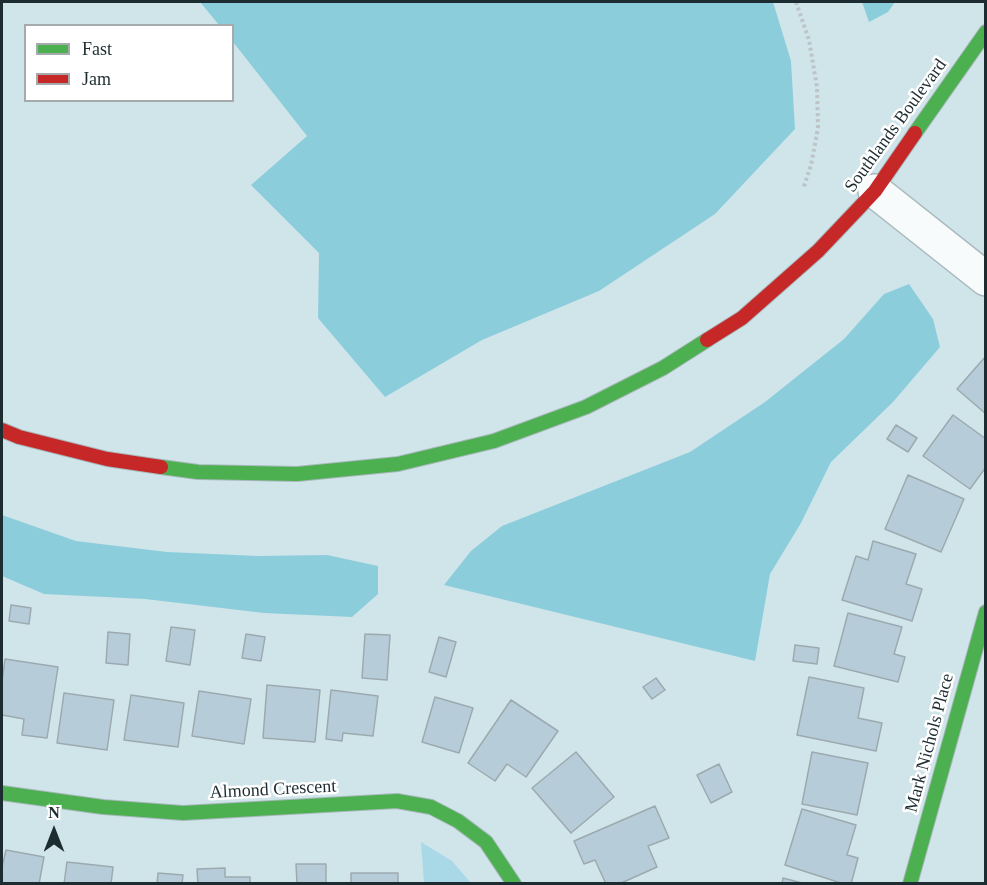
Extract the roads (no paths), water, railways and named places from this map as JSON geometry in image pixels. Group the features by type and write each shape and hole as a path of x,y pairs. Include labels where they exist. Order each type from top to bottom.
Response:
{"main road":[{"name":"Southlands Boulevard","path":"2,430 19,437 107,459 198,472 297,474 398,464 494,441 586,407 663,368 742,318 819,251 875,191 986,33"},
{"name":"Mark Nichols Place","path":"910,884 986,612"},
{"name":"Almond Crescent","path":"2,793 103,807 183,813 398,801 431,807 458,821 486,842 514,884"}],"street":[{"path":"875,191 986,279"}]}
